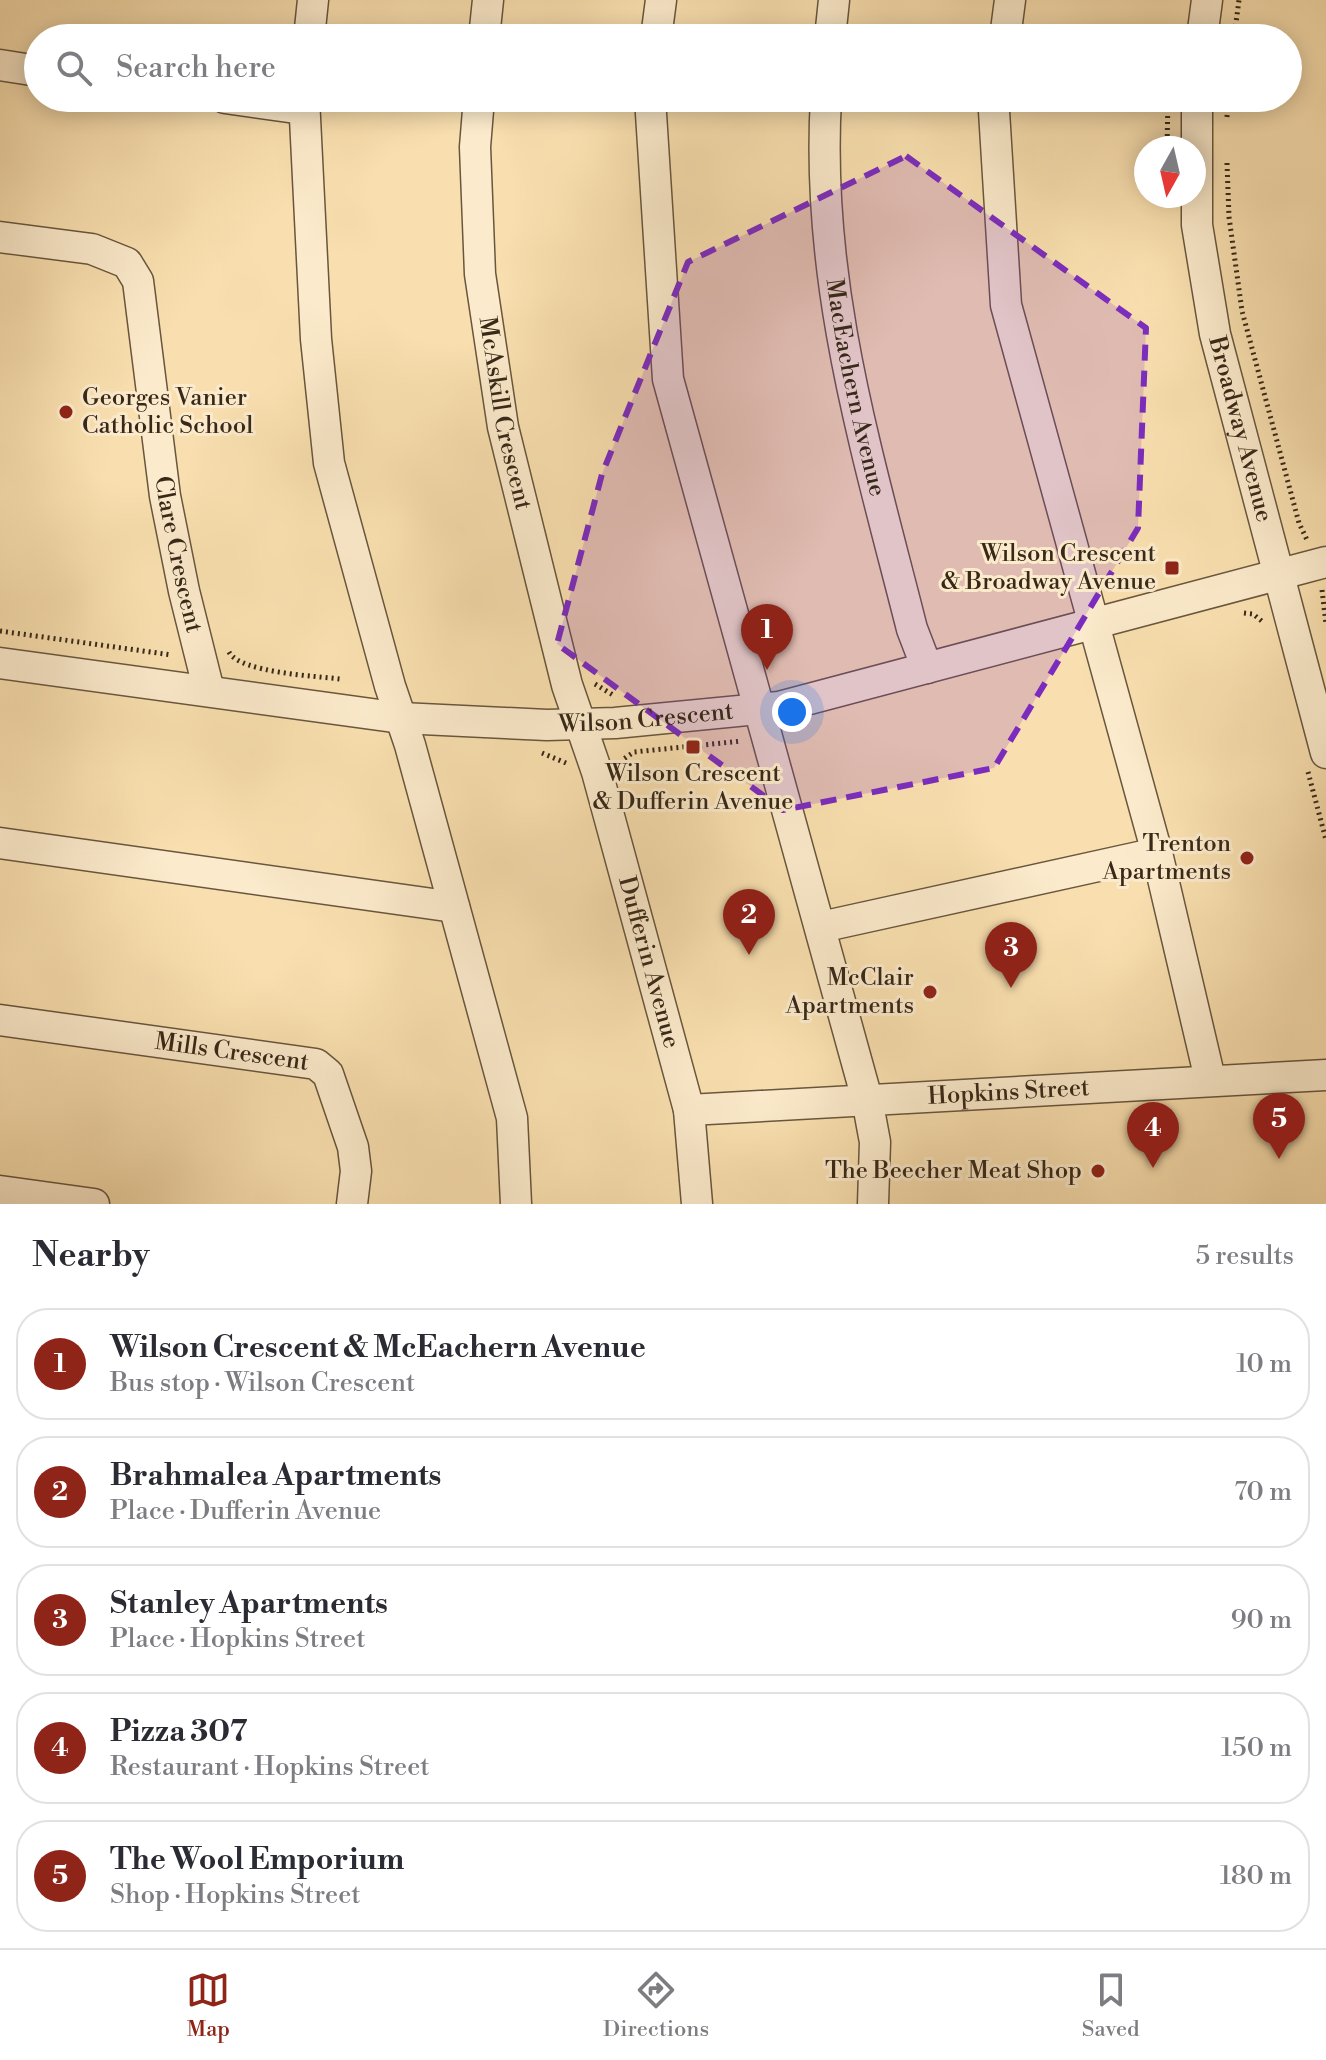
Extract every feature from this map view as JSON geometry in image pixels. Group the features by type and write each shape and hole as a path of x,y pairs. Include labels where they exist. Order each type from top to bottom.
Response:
{"street":[{"path":"310,24 313,0"},
{"path":"485,24 488,0"},
{"path":"658,24 661,0"},
{"path":"831,24 834,0"},
{"path":"1007,24 1010,0"},
{"path":"1204,24 1207,0"},
{"path":"0,65 24,69"},
{"path":"304,112 316,339 329,463 512,1118 516,1204"},
{"name":"McAskill Crescent","path":"478,112 475,147 480,274 503,427 567,685 581,723"},
{"path":"651,112 668,379 867,1099 875,1142 873,1204"},
{"name":"MacEachern Avenue","path":"826,112 826,202 831,271 848,378 912,629 927,668"},
{"path":"994,112 1006,305 1157,853 1210,1079"},
{"name":"Broadway Avenue","path":"1196,112 1197,225 1215,334 1279,573 1316,758"},
{"name":"Clare Crescent","path":"0,237 92,249 127,263 138,281 165,496 209,691"},
{"name":"Wilson Crescent","path":"0,663 401,718 547,725 763,724 927,668 1326,562"},
{"name":"Dufferin Avenue","path":"581,723 689,1110 697,1204"},
{"path":"0,843 454,907"},
{"path":"821,927 1157,853"},
{"name":"Mills Crescent","path":"0,1020 316,1064 328,1074 353,1147 356,1171 352,1204"},
{"name":"Hopkins Street","path":"689,1110 1326,1075"},
{"path":"0,1191 94,1204"}],"path":[{"path":"1236,24 1239,0"},
{"path":"1167,136 1168,112"},
{"path":"1226,128 1227,112"},
{"path":"1227,158 1229,217 1242,311 1299,523 1307,535"},
{"path":"1326,599 1326,624"},
{"path":"1238,613 1253,614 1267,625"},
{"path":"621,775 622,760 634,752 763,724"},
{"path":"1316,758 1326,840"}],"highlighted area":[{"path":"906,156 1146,328 1138,528 994,768 783,810 557,644 602,474 688,262"}],"place":[{"name":"Georges Vanier Catholic School","path":"66,412"},
{"name":"Wilson Crescent & Broadway Avenue","path":"1172,568"},
{"name":"Wilson Crescent & McEachern Avenue","path":"767,670"},
{"name":"Wilson Crescent & Dufferin Avenue","path":"693,747"},
{"name":"Trenton Apartments","path":"1247,858"},
{"name":"Brahmalea Apartments","path":"749,955"},
{"name":"Stanley Apartments","path":"1011,988"},
{"name":"McClair Apartments","path":"930,992"},
{"name":"The Wool Emporium","path":"1279,1159"},
{"name":"Pizza 307","path":"1153,1168"},
{"name":"The Beecher Meat Shop","path":"1098,1171"}]}
